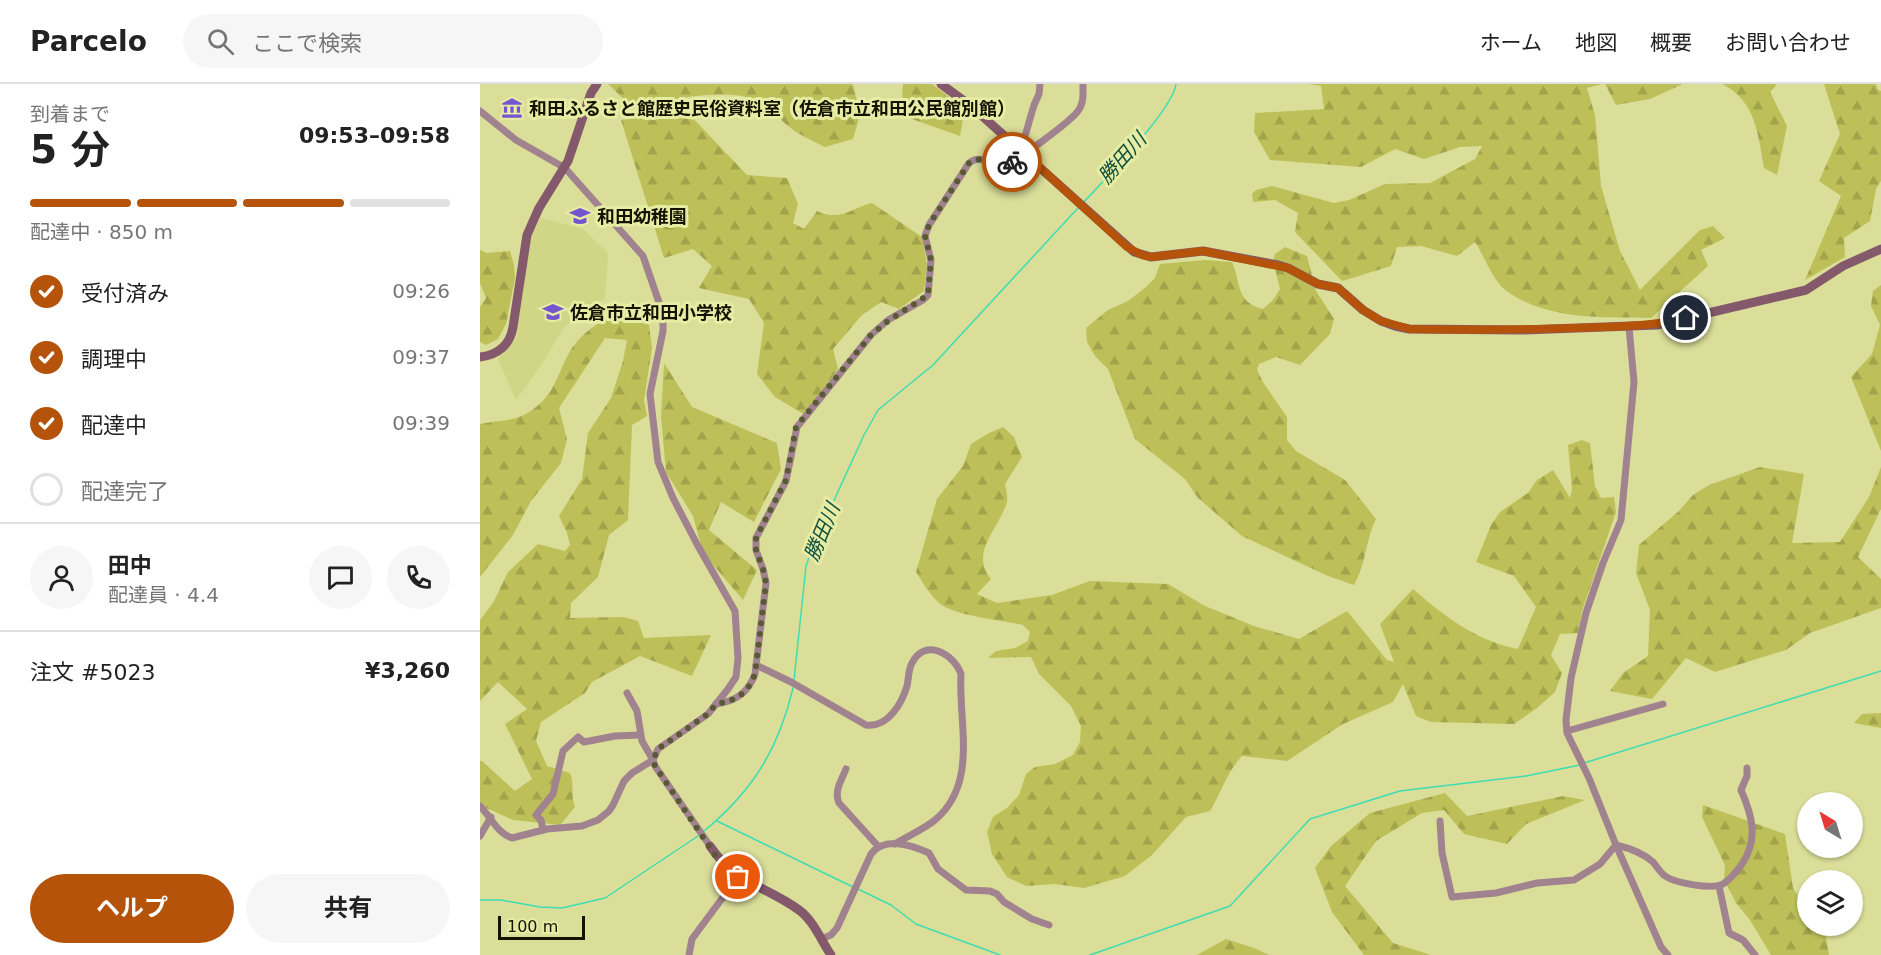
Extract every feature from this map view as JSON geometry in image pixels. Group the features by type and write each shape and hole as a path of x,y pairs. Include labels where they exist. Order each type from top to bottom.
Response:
{"street":[{"path":"480,357 500,350 510,339 527,235 539,208 565,168 591,93 597,84"},
{"path":"941,84 954,92 1023,152 1127,247 1142,255 1161,257 1203,251 1278,265 1318,284 1338,288 1363,310 1381,321 1410,329 1522,330 1657,325 1806,290 1843,266 1881,249"},
{"path":"1023,152 1040,94 1040,84"},
{"path":"716,704 738,698 752,683 766,583 756,550 756,538 786,480 796,427 871,335 928,295 931,260 925,236 929,225 969,163 982,159 1001,165 1007,164 1073,117 1082,103 1083,84"},
{"path":"480,111 516,140 565,168 643,256 663,314 663,330 650,394 658,462 673,498 735,611 738,658 736,677 708,714 658,749 653,760 632,773 624,781 613,805 598,820 582,826 543,830 512,838 500,831 480,806"},
{"path":"1629,327 1634,382 1621,520 1586,613 1571,678 1567,731 1661,947 1668,955"},
{"path":"756,664 866,725 873,726 896,710 904,696 913,661 921,652 927,649 937,650 958,665 961,674 964,760 957,788 951,801 933,821 895,844"},
{"path":"627,693 637,711 642,741 655,766 719,861 738,877 798,909 806,917 831,955"},
{"path":"1567,731 1663,704"},
{"path":"543,830 541,820 536,815 554,794 563,751 578,738 584,742 615,736 640,735"},
{"path":"1616,845 1626,847 1648,858 1667,877 1701,886 1719,886 1729,879 1750,850 1753,835 1751,816 1741,790 1747,776 1747,768"},
{"path":"846,769 836,797 839,804 878,846"},
{"path":"480,836 491,817"},
{"path":"1440,821 1442,853 1452,897 1496,893 1537,883 1574,880 1600,864 1616,845"},
{"path":"821,939 831,935 837,928 871,854 878,846 884,844 895,844 929,853 938,869 966,890 990,891 1032,919 1049,925"},
{"path":"689,955 692,939 738,877"},
{"path":"1719,886 1729,933 1743,940 1755,955"}],"shaded area":[{"name":"佐倉市立和田小学校","path":"541,218 583,229 608,253 605,298 565,326 516,400 498,359 516,339 531,238"}],"green space":[{"path":"608,84 853,84 860,115 853,139 825,147 797,132 768,106 751,98 735,95 700,96 632,107"},
{"path":"903,84 932,84 965,109 960,136 909,118 902,101"},
{"path":"1308,84 1602,84 1587,88 1595,115 1601,186 1620,251 1640,290 1700,230 1713,226 1725,238 1701,250 1708,266 1651,318 1594,317 1538,307 1520,299 1500,285 1475,242 1457,256 1421,246 1397,247 1391,266 1342,281 1295,232 1298,213 1275,200 1253,202 1252,194 1256,190 1272,186 1334,203 1349,200 1385,184 1430,183 1475,159 1482,146 1460,147 1424,159 1395,149 1361,167 1270,160 1254,132 1255,113 1324,109 1321,86"},
{"path":"1605,84 1683,84 1650,99 1616,105"},
{"path":"1722,84 1777,84 1770,92 1787,126 1777,175 1764,168 1757,131 1749,109 1733,91"},
{"path":"1824,84 1876,84 1878,90 1881,91 1881,181 1876,189 1870,221 1844,238 1845,257 1805,280 1841,196 1819,181 1840,134"},
{"path":"686,111 747,175 787,178 798,204 793,223 804,229 817,211 839,215 872,203 922,237 927,264 924,291 899,309 881,302 862,315 833,349 838,369 805,415 775,397 757,374 764,323 749,299 699,288 712,266 693,249 664,258 621,120"},
{"path":"1285,247 1307,256 1316,291 1334,319 1330,334 1300,365 1276,357 1259,364 1257,370 1287,417 1287,440 1296,451 1345,480 1376,519 1354,585 1328,576 1242,536 1198,498 1185,479 1135,439 1108,369 1095,356 1087,342 1086,328 1108,310 1128,301 1146,287 1155,278 1160,264 1205,260 1232,262 1244,297 1254,306 1263,309 1280,289 1273,261 1275,254"},
{"path":"480,250 487,253 510,251 515,278 506,324 498,339 486,345 480,342 480,307 486,298 480,283"},
{"path":"1881,285 1881,451 1851,377 1872,354 1880,325 1871,306 1873,291"},
{"path":"623,309 649,325 652,348 644,400 647,416 632,425 628,520 609,535 598,577 571,603 570,618 623,617 638,621 644,638 711,635 692,676 640,656 592,682 585,693 541,722 536,741 547,766 570,773 575,807 560,825 513,820 480,805 480,761 515,791 532,779 505,724 527,709 498,682 480,701 480,620 493,603 508,572 538,544 565,551 570,545 559,516 582,479 588,433 611,398 627,340 605,338 559,408 567,439 561,463 531,501 513,535 480,577 480,424 517,418 539,405 552,389 569,353 580,338 597,324"},
{"path":"664,363 692,407 777,443 781,469 754,522 721,502 709,530 757,570 743,600 703,553 693,516 666,472 661,416"},
{"path":"1003,427 1014,437 1022,457 1005,484 1007,502 984,550 985,569 991,579 977,594 997,603 1052,595 1090,581 1168,584 1205,606 1254,626 1299,639 1347,611 1387,660 1394,662 1380,624 1413,589 1437,609 1474,634 1518,649 1536,607 1514,576 1476,562 1491,525 1500,512 1528,493 1537,480 1553,470 1570,498 1572,490 1568,445 1582,440 1590,443 1595,486 1601,498 1614,497 1616,512 1582,611 1578,633 1560,634 1551,655 1562,673 1555,692 1514,724 1431,722 1416,716 1403,684 1393,702 1343,724 1287,761 1242,756 1228,776 1210,811 1186,817 1152,855 1125,876 1084,888 1055,884 1026,886 1007,877 992,854 987,832 993,817 1008,807 1019,795 1026,774 1035,767 1055,764 1073,755 1080,742 1081,726 1071,706 1039,674 1031,657 988,658 996,651 1015,648 1028,641 1030,632 1023,625 967,614 946,607 939,603 927,589 916,572 937,499 963,466 971,444"},
{"path":"1760,467 1804,474 1792,543 1840,542 1869,497 1881,467 1881,509 1858,557 1881,579 1881,608 1810,633 1786,650 1715,672 1686,658 1652,699 1610,691 1623,673 1648,656 1650,610 1636,573 1639,545 1679,511 1693,495 1709,485"},
{"path":"1881,713 1881,728 1854,723 1862,714"},
{"path":"1445,793 1467,816 1563,796 1585,800 1526,824 1507,844 1464,834 1444,810 1422,813 1376,841 1345,886 1393,943 1431,955 1364,955 1332,912 1315,868 1331,846 1370,813"},
{"path":"1703,805 1785,834 1793,888 1797,894 1797,936 1825,936 1829,955 1771,955 1750,920 1736,903 1724,879 1725,865 1702,817"},
{"path":"1226,939 1254,948 1269,955 1197,955"}],"waterway":[{"name":"勝田川","path":"1083,203 1151,127 1172,96 1176,84"},
{"name":"勝田川","path":"794,680 806,566 864,435 878,410 933,365 1078,208"},
{"path":"1584,763 1881,671"},
{"name":"勝田川","path":"704,831 737,800 762,767 780,730 793,688"},
{"path":"1090,955 1230,906 1310,819 1400,791 1526,776 1580,765"},
{"path":"717,821 853,887"},
{"name":"勝田川","path":"480,900 501,900 540,907 562,908 605,898 698,836"},
{"path":"858,889 891,905 916,924 1000,955"}],"way so far":[{"path":"738,877 719,861 655,766 654,755 658,749 708,714 716,704 738,698 752,683 766,583 756,550 756,538 786,480 796,427 871,335 928,295 931,284 931,260 925,236 929,225 969,163 977,159 1001,165 1012,162"}],"place":[{"name":"和田ふるさと館歴史民俗資料室（佐倉市立和田公民館別館）","path":"512,108"},
{"name":"和田幼稚園","path":"580,216"},
{"name":"佐倉市立和田小学校","path":"553,312"}],"route":[{"path":"1012,162 1024,153 1134,252 1151,257 1161,257 1203,251 1278,265 1318,284 1338,288 1363,310 1395,326 1410,329 1522,330 1657,325 1686,318"}]}
